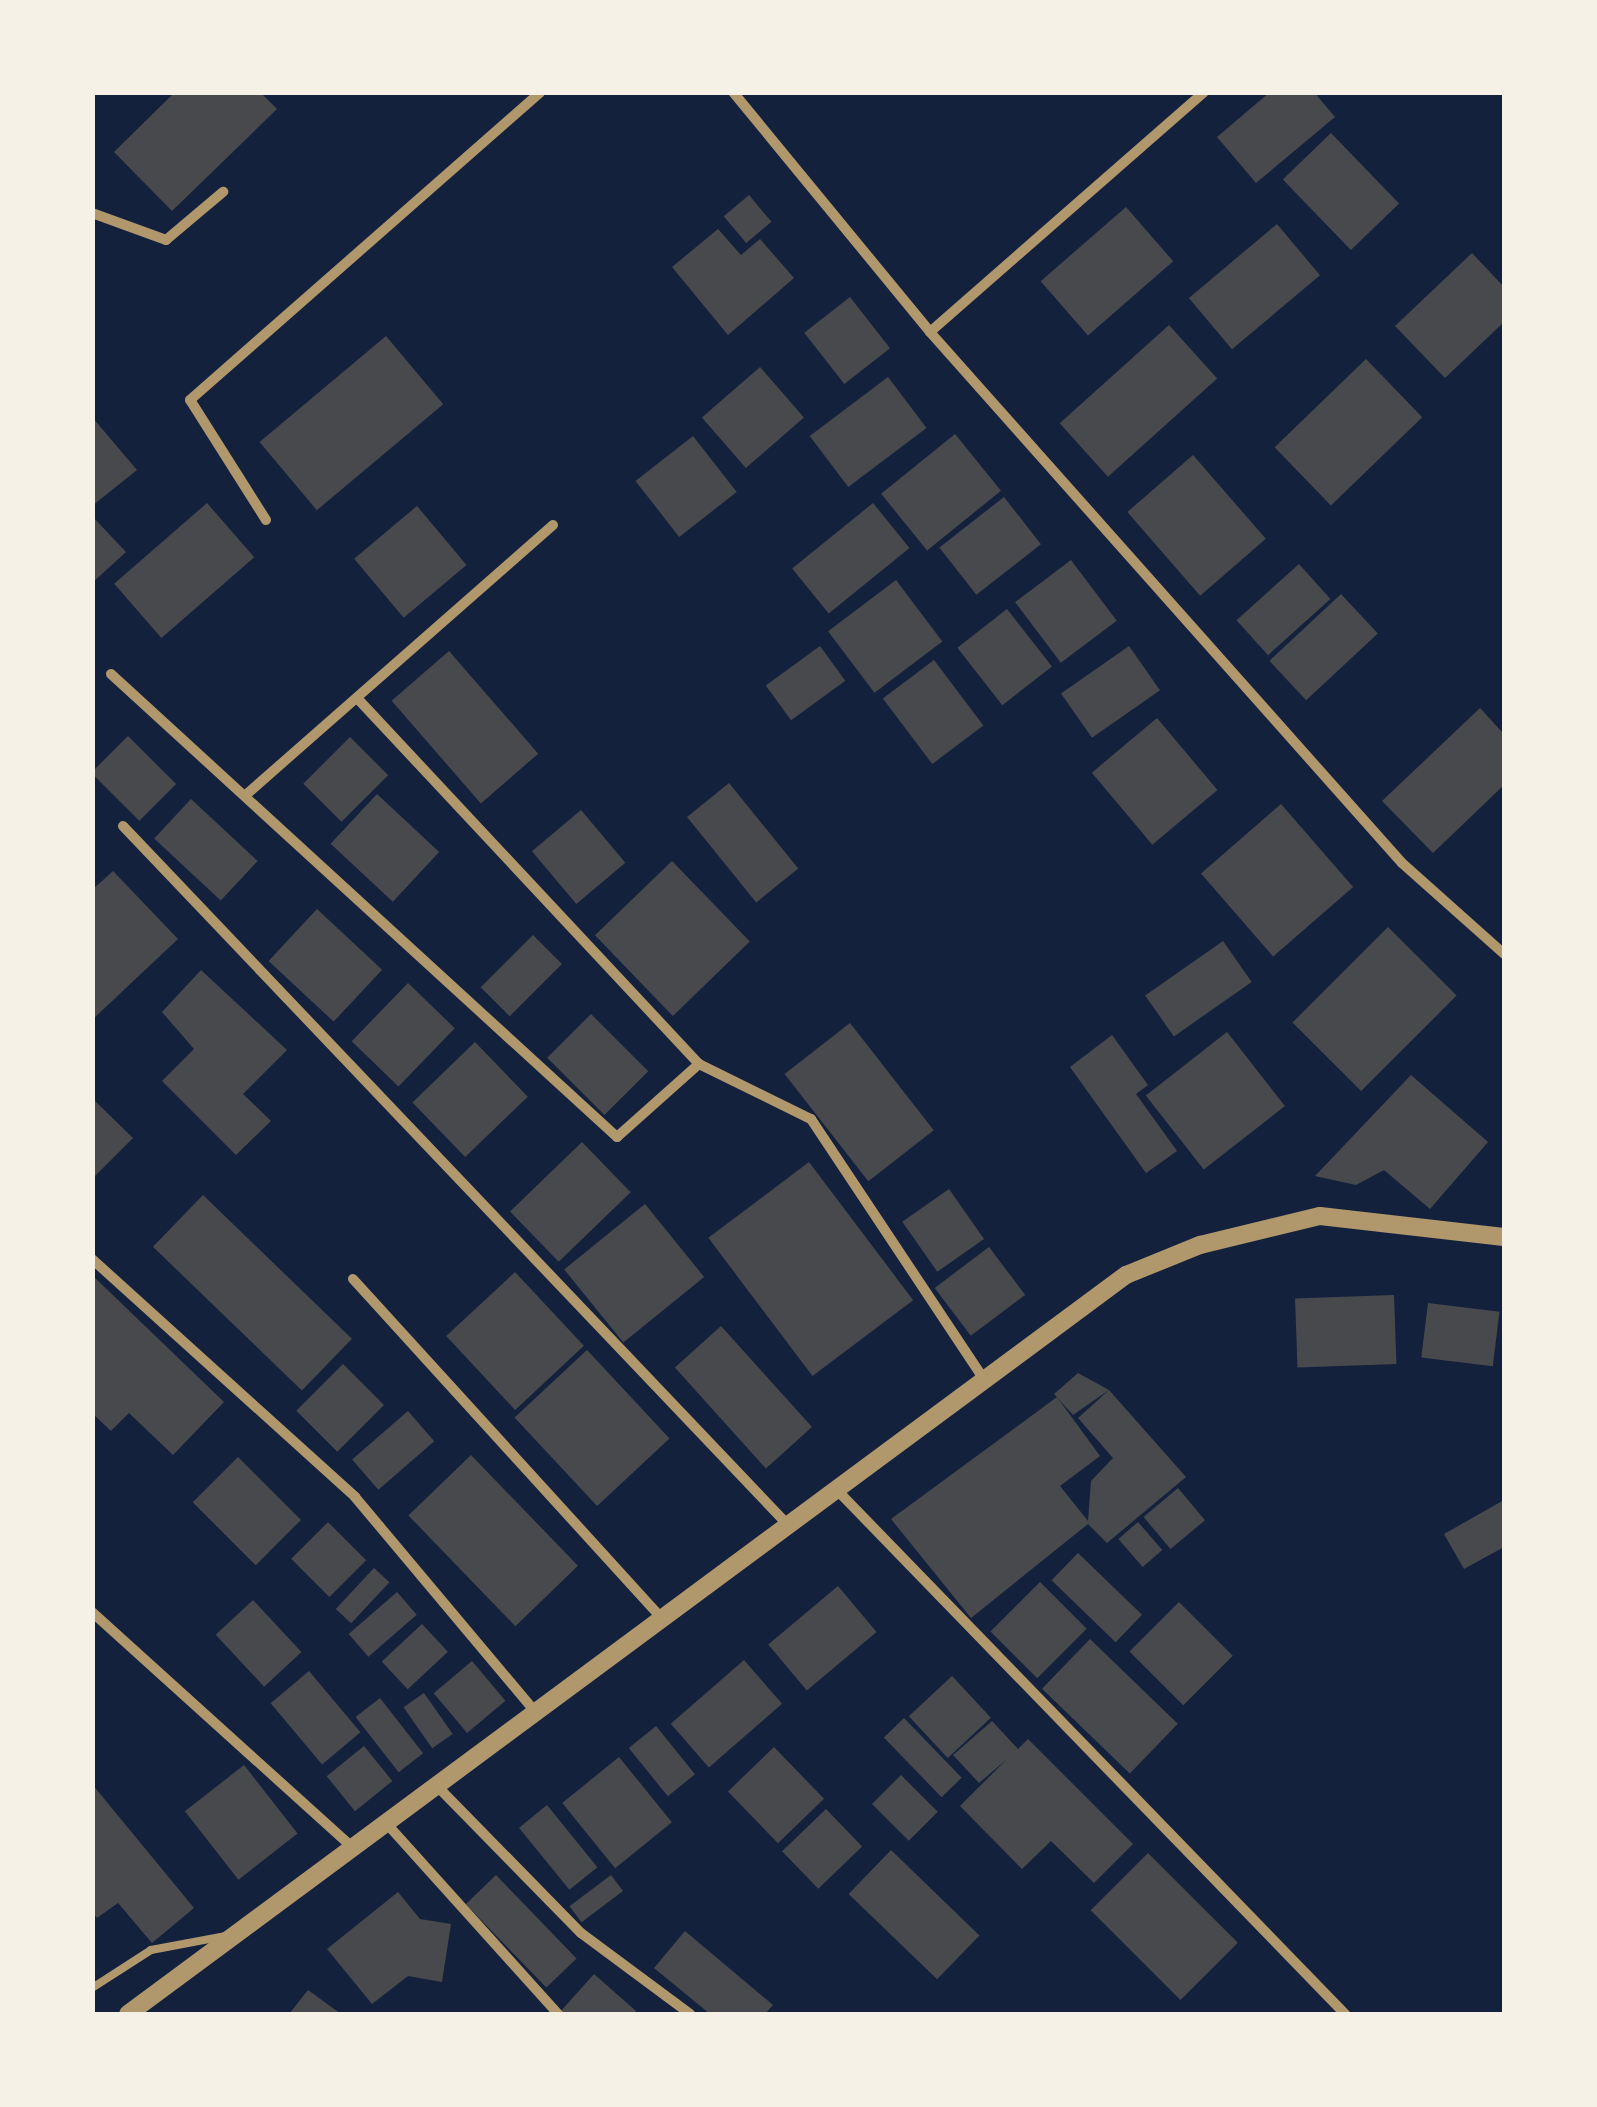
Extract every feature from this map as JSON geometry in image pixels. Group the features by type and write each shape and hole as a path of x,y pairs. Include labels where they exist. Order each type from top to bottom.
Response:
{"street":[{"path":"266,520 190,400 540,92"},
{"path":"733,92 930,332 1402,863 1504,954"},
{"path":"930,332 1204,92"},
{"path":"92,212 166,240 223,192"},
{"path":"248,793 553,526"},
{"path":"111,674 248,793 617,1138 700,1064"},
{"path":"357,698 700,1064 811,1119 982,1376"},
{"path":"122,826 787,1524"},
{"path":"128,2014 536,1714 982,1376 1126,1276 1200,1245 1320,1216 1504,1237"},
{"path":"92,1259 355,1497 536,1714"},
{"path":"353,1280 662,1618"},
{"path":"835,1488 1345,2014"},
{"path":"92,1612 354,1849"},
{"path":"437,1786 582,1933 690,2014"},
{"path":"386,1824 558,2014"}],"lane":[{"path":"92,1988 151,1950 240,1933"}],"building":[{"path":"175,92 260,92 277,109 172,211 114,152"},
{"path":"1270,92 1314,92 1335,117 1256,183 1217,137"},
{"path":"1331,133 1399,203 1351,250 1283,180"},
{"path":"749,195 771,222 746,243 724,216"},
{"path":"1126,207 1173,261 1088,335 1041,281"},
{"path":"1277,224 1320,275 1232,349 1189,298"},
{"path":"718,229 741,255 760,239 794,278 728,335 672,267"},
{"path":"1472,253 1504,287 1504,322 1445,378 1395,326"},
{"path":"850,297 890,348 844,384 804,333"},
{"path":"1169,325 1217,379 1108,477 1060,423"},
{"path":"386,336 443,404 317,510 260,442"},
{"path":"1366,359 1422,417 1331,505 1275,447"},
{"path":"760,367 804,418 746,468 702,418"},
{"path":"888,377 927,428 848,487 810,436"},
{"path":"92,417 137,470 92,506"},
{"path":"955,434 1001,491 927,551 881,494"},
{"path":"693,436 737,492 679,537 635,481"},
{"path":"1193,455 1266,539 1200,596 1127,512"},
{"path":"1004,497 1041,544 976,595 939,547"},
{"path":"207,503 254,557 161,638 114,584"},
{"path":"873,503 910,548 829,614 792,568"},
{"path":"417,506 466,565 404,618 354,559"},
{"path":"92,516 126,552 92,583"},
{"path":"1071,560 1117,621 1061,663 1015,602"},
{"path":"1299,564 1330,599 1268,655 1237,620"},
{"path":"896,580 942,641 874,693 828,631"},
{"path":"1341,594 1378,633 1306,700 1269,661"},
{"path":"1007,609 1052,667 1002,705 957,648"},
{"path":"820,646 845,681 791,720 766,685"},
{"path":"1129,646 1160,690 1092,738 1061,694"},
{"path":"449,651 538,754 481,804 392,701"},
{"path":"934,660 983,725 932,764 883,699"},
{"path":"1480,708 1504,734 1504,785 1433,853 1382,801"},
{"path":"1157,718 1217,790 1152,845 1092,773"},
{"path":"128,736 176,784 139,821 92,774"},
{"path":"350,737 388,775 342,822 303,784"},
{"path":"729,783 798,868 756,902 687,817"},
{"path":"377,794 439,852 393,902 331,844"},
{"path":"191,799 258,861 221,901 154,838"},
{"path":"1281,804 1353,887 1273,957 1201,874"},
{"path":"581,810 625,863 576,904 532,851"},
{"path":"672,861 750,942 673,1016 595,935"},
{"path":"113,871 178,939 92,1020 92,890"},
{"path":"317,909 382,970 334,1022 269,961"},
{"path":"1388,927 1457,996 1361,1091 1293,1022"},
{"path":"533,935 562,964 510,1016 481,987"},
{"path":"1223,941 1252,982 1174,1036 1145,995"},
{"path":"201,970 287,1050 243,1094 271,1121 236,1155 162,1081 194,1049 162,1012"},
{"path":"408,983 455,1028 398,1086 352,1041"},
{"path":"591,1014 648,1071 604,1115 547,1058"},
{"path":"850,1023 934,1130 868,1181 785,1074"},
{"path":"1227,1032 1285,1106 1204,1169 1146,1095"},
{"path":"1112,1035 1148,1085 1136,1094 1177,1151 1146,1173 1070,1067"},
{"path":"475,1042 528,1097 465,1157 412,1102"},
{"path":"1411,1075 1488,1142 1430,1209 1384,1170 1356,1185 1315,1176"},
{"path":"92,1098 133,1138 92,1179"},
{"path":"582,1142 631,1192 559,1262 510,1211"},
{"path":"809,1162 913,1300 812,1376 708,1238"},
{"path":"949,1189 984,1239 937,1272 902,1222"},
{"path":"203,1195 352,1339 302,1391 153,1247"},
{"path":"645,1204 704,1277 623,1343 564,1269"},
{"path":"989,1247 1025,1295 971,1336 935,1288"},
{"path":"515,1272 584,1346 515,1410 446,1336"},
{"path":"92,1275 224,1402 173,1455 129,1413 111,1431 92,1413"},
{"path":"1394,1295 1396,1364 1297,1367 1295,1298"},
{"path":"1428,1303 1499,1312 1493,1366 1421,1358"},
{"path":"721,1326 812,1427 766,1469 675,1367"},
{"path":"587,1350 670,1438 597,1506 515,1418"},
{"path":"343,1364 384,1405 337,1452 296,1411"},
{"path":"1078,1373 1109,1390 1073,1415 1054,1394"},
{"path":"1109,1390 1186,1477 1107,1543 1088,1524 971,1618 891,1519 1057,1397 1100,1456 1060,1486 1088,1521 1091,1481 1113,1458 1078,1418"},
{"path":"408,1411 434,1441 378,1490 352,1460"},
{"path":"471,1455 578,1566 515,1626 408,1515"},
{"path":"238,1457 301,1520 256,1565 193,1502"},
{"path":"1178,1488 1205,1520 1171,1549 1144,1517"},
{"path":"1504,1500 1504,1547 1464,1569 1444,1534"},
{"path":"328,1522 366,1560 329,1597 291,1559"},
{"path":"1138,1522 1162,1550 1143,1567 1118,1539"},
{"path":"1078,1553 1142,1615 1116,1642 1052,1580"},
{"path":"374,1568 389,1582 351,1623 336,1609"},
{"path":"1040,1582 1087,1629 1037,1678 991,1631"},
{"path":"838,1586 877,1632 807,1690 768,1644"},
{"path":"397,1592 417,1615 368,1657 349,1634"},
{"path":"253,1600 301,1652 264,1687 216,1635"},
{"path":"1179,1602 1233,1656 1183,1705 1130,1651"},
{"path":"422,1624 448,1652 408,1689 382,1662"},
{"path":"1090,1639 1178,1724 1130,1773 1042,1689"},
{"path":"744,1660 782,1704 709,1767 671,1724"},
{"path":"472,1661 505,1701 467,1733 434,1693"},
{"path":"309,1671 360,1732 322,1764 271,1703"},
{"path":"952,1676 991,1718 948,1758 909,1716"},
{"path":"424,1693 453,1734 432,1748 404,1707"},
{"path":"380,1698 423,1753 399,1772 356,1717"},
{"path":"904,1718 962,1778 942,1797 884,1737"},
{"path":"992,1721 1018,1749 1028,1739 1133,1844 1094,1883 1051,1841 1022,1869 960,1806 1007,1759 979,1783 953,1755"},
{"path":"656,1726 695,1774 668,1796 629,1748"},
{"path":"364,1746 392,1781 355,1811 327,1776"},
{"path":"774,1747 824,1799 778,1843 728,1791"},
{"path":"619,1757 672,1822 615,1868 562,1803"},
{"path":"244,1765 298,1834 238,1880 185,1811"},
{"path":"901,1775 938,1812 909,1841 872,1804"},
{"path":"92,1784 194,1908 152,1943 118,1903 97,1918 92,1912"},
{"path":"547,1805 597,1867 569,1890 519,1828"},
{"path":"826,1809 862,1846 818,1889 782,1851"},
{"path":"891,1850 979,1935 937,1979 849,1894"},
{"path":"1148,1853 1238,1943 1181,2000 1091,1910"},
{"path":"496,1875 577,1958 546,1988 466,1904"},
{"path":"611,1875 623,1891 582,1922 569,1906"},
{"path":"398,1892 420,1919 451,1924 442,1982 408,1976 372,2004 327,1949"},
{"path":"685,1931 773,2005 765,2014 710,2014 654,1968"},
{"path":"594,1974 636,2011 560,2012"},
{"path":"308,1990 341,2014 289,2014"}]}
